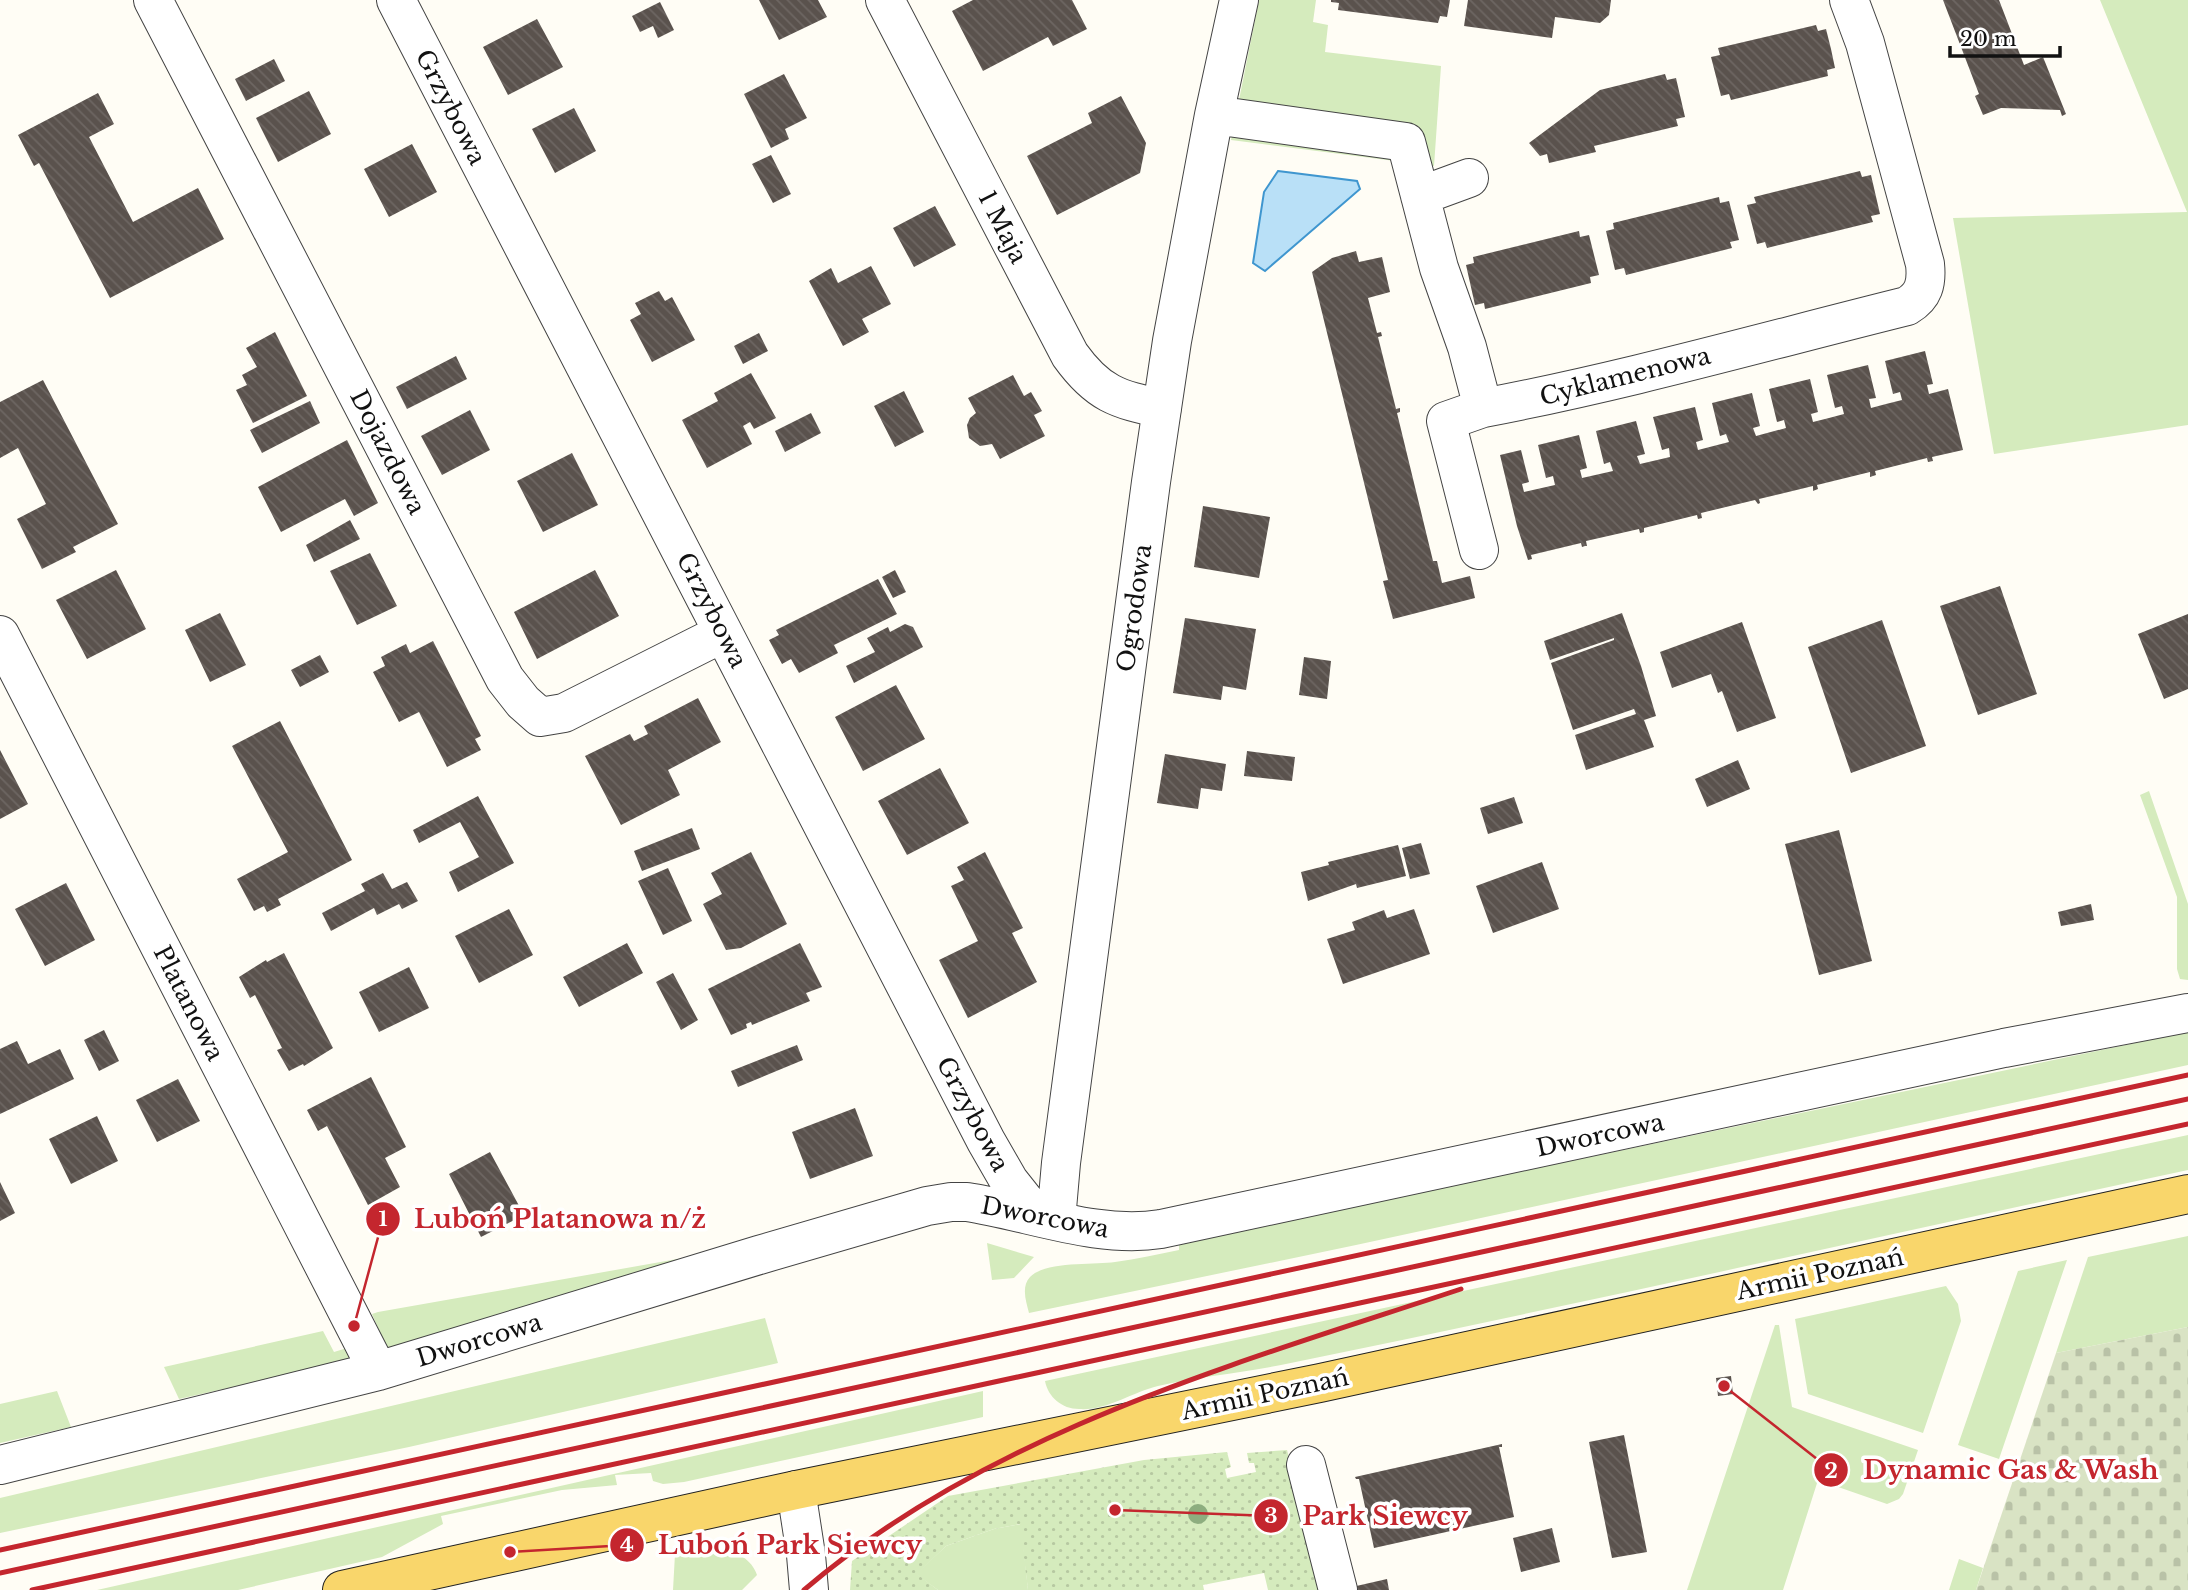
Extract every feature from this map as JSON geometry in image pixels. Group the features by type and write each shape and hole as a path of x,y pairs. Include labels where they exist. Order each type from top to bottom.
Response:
{"main road":[{"name":"Armii Poznań","path":"342,1590 796,1490 1320,1383 2188,1194"}],"street":[{"name":"Dojazdowa","path":"153,0 505,679 523,702 540,717 564,713 723,634"},
{"name":"Grzybowa","path":"396,0 986,1141 1009,1181 1046,1217"},
{"name":"1 Maja","path":"885,0 1070,355 1092,382 1106,391 1122,399 1162,409"},
{"name":"Ogrodowa","path":"1046,1217 1061,1163 1172,341 1214,115 1239,0"},
{"name":"Cyklamenowa","path":"1483,408 1722,353 1907,306 1917,300 1924,290 1927,278 1925,264 1865,43 1849,0"},
{"path":"1214,115 1406,142 1439,268 1467,347 1483,408 1446,421 1479,550"},
{"path":"1420,196 1469,178"},
{"name":"Platanowa","path":"0,635 378,1371"},
{"name":"Dworcowa","path":"0,1465 378,1371 928,1206 967,1202 1105,1231 1143,1232 2004,1048 2188,1013"},
{"path":"1306,1465 1338,1590"},
{"path":"796,1490 809,1590"}],"green space":[{"path":"1259,0 1316,0 1313,22 1328,25 1325,52 1441,66 1434,166 1231,140"},
{"path":"2100,0 2188,0 2188,425 1994,454 1953,218 2187,212"},
{"path":"2149,791 2188,904 2188,980 2180,979 2177,969 2177,897 2140,795"},
{"path":"2188,1032 2188,1065 1029,1313 1025,1290 1027,1281 1047,1268 1115,1262 1179,1250 1179,1243"},
{"path":"2188,1135 2188,1170 1281,1365 1158,1386 1100,1407 1079,1409 1062,1404 1049,1392 1045,1381"},
{"path":"2188,1236 2188,1327 2056,1353 2088,1257"},
{"path":"987,1243 1034,1257 1014,1278 992,1280"},
{"path":"683,1258 388,1351 372,1314 378,1312"},
{"path":"2067,1260 1999,1459 1958,1445 2018,1271"},
{"path":"1946,1286 1958,1304 1961,1321 1923,1433 1808,1394 1795,1319"},
{"path":"765,1318 778,1363 409,1447 0,1533 0,1498"},
{"path":"1775,1325 1779,1325 1792,1407 1918,1450 1903,1494 1899,1499 1887,1504 1818,1480 1783,1590 1687,1590"},
{"path":"2188,1327 2188,1590 1976,1590 2056,1353"},
{"path":"323,1331 334,1352 347,1348 352,1360 179,1399 164,1367"},
{"path":"57,1391 71,1427 0,1443 0,1404"},
{"path":"983,1391 983,1417 684,1482 663,1484 653,1481 651,1473 615,1475 617,1485 562,1490 441,1516 443,1524 382,1557 238,1590 97,1590"},
{"path":"1287,1450 1323,1590 1268,1590 1264,1573 1203,1585 1204,1590 1028,1590 1020,1524 994,1529 946,1546 917,1574 938,1590 850,1590 852,1561 948,1496 1144,1460 1227,1452 1231,1467 1225,1469 1227,1478 1256,1472 1254,1463 1249,1463 1247,1453"},
{"path":"1021,1524 1028,1590 938,1590 916,1574 946,1546 994,1529"},
{"path":"721,1547 743,1557 755,1569 757,1575 742,1590 673,1590 675,1554"},
{"path":"1959,1559 1983,1568 1976,1590 1949,1590"}],"water":[{"path":"1278,171 1357,181 1360,189 1265,271 1253,263 1264,192"}],"building":[{"path":"759,0 818,0 827,17 779,40"},
{"path":"973,0 1072,0 1087,29 1053,46 1048,37 983,71 952,11"},
{"path":"1331,0 1450,0 1447,17 1440,16 1438,23 1338,10 1339,3"},
{"path":"1468,0 1611,0 1609,15 1600,23 1555,17 1552,38 1464,26"},
{"path":"1943,0 1999,0 2024,65 2043,57 2066,114 2062,116 2060,110 2001,108 1983,115 1975,96 1979,94"},
{"path":"660,2 674,30 658,38 653,26 640,32 632,16"},
{"path":"537,19 563,67 508,95 483,47"},
{"path":"1816,25 1818,31 1826,29 1831,49 1835,68 1827,70 1828,76 1731,100 1729,94 1721,96 1711,57 1720,55 1718,48"},
{"path":"274,59 285,81 246,101 235,79"},
{"path":"784,74 807,118 785,129 789,139 771,148 744,94"},
{"path":"1665,74 1667,80 1676,78 1685,117 1676,119 1678,126 1594,146 1596,152 1549,163 1547,154 1540,156 1529,143 1600,90"},
{"path":"309,91 331,134 278,162 256,118"},
{"path":"98,93 114,124 89,137 133,222 198,188 224,239 110,298 39,163 34,166 18,135"},
{"path":"1121,96 1146,143 1140,173 1057,215 1027,156 1092,123 1088,113"},
{"path":"574,108 596,151 555,173 532,129"},
{"path":"412,144 437,192 389,217 364,169"},
{"path":"771,155 791,194 773,203 752,164"},
{"path":"1860,171 1862,177 1871,175 1880,214 1871,216 1873,222 1767,248 1765,242 1757,244 1747,205 1756,203 1754,197"},
{"path":"1719,197 1720,203 1729,201 1739,240 1730,242 1732,248 1626,275 1624,268 1615,270 1606,231 1614,229 1613,223"},
{"path":"935,206 956,245 914,267 893,228"},
{"path":"1579,231 1580,237 1589,235 1599,275 1590,277 1591,283 1485,309 1484,303 1475,305 1466,265 1474,263 1473,257"},
{"path":"1356,251 1359,262 1382,257 1390,292 1368,298 1377,333 1381,332 1382,336 1378,337 1396,409 1400,408 1397,413 1433,561 1437,561 1442,583 1470,576 1475,598 1393,619 1383,581 1388,580 1312,272 1332,258"},
{"path":"871,266 891,304 862,319 869,332 843,346 809,281 831,268 838,283"},
{"path":"659,291 665,301 672,297 695,340 652,362 630,320 641,314 635,303"},
{"path":"275,332 307,396 253,423 236,390 247,385 242,375 257,367 246,348"},
{"path":"759,333 768,351 743,364 734,346"},
{"path":"1925,351 1933,384 1927,385 1929,394 1948,389 1963,450 1932,457 1933,461 1928,462 1927,458 1875,471 1876,475 1870,477 1870,472 1817,485 1818,489 1813,491 1813,486 1759,499 1758,504 1755,500 1701,513 1702,518 1698,519 1697,515 1644,528 1644,532 1640,533 1639,529 1586,541 1587,546 1582,547 1581,543 1531,555 1532,559 1528,560 1500,455 1521,450 1529,482 1522,484 1524,492 1555,485 1553,476 1546,478 1538,445 1579,435 1587,468 1580,470 1582,478 1613,471 1610,462 1604,464 1596,431 1636,421 1645,454 1637,456 1640,464 1670,457 1669,448 1662,450 1653,417 1695,407 1703,440 1696,442 1698,450 1729,442 1726,434 1720,436 1712,403 1752,393 1760,426 1753,428 1756,436 1786,428 1784,420 1777,422 1769,389 1810,379 1818,412 1811,414 1813,422 1844,414 1842,406 1835,408 1827,375 1868,365 1876,398 1869,399 1871,408 1902,400 1900,392 1893,394 1885,361"},
{"path":"456,356 467,379 407,409 396,387"},
{"path":"751,373 776,418 754,429 750,422 743,426 752,444 707,468 682,420 718,401 714,393"},
{"path":"1013,375 1024,396 1031,392 1042,411 1034,415 1045,436 1000,459 992,444 980,446 969,438 967,425 976,413 968,398"},
{"path":"43,380 118,524 73,547 76,552 42,569 17,519 46,504 18,448 0,458 0,402"},
{"path":"904,391 924,432 895,447 874,406"},
{"path":"310,401 320,423 262,453 250,430"},
{"path":"470,410 490,450 442,475 421,436"},
{"path":"811,413 821,433 785,452 775,431"},
{"path":"347,440 378,503 354,516 345,499 281,532 258,487"},
{"path":"572,453 598,505 543,532 517,481"},
{"path":"1203,506 1270,517 1259,578 1194,567"},
{"path":"350,520 360,539 314,562 306,545"},
{"path":"370,553 397,606 357,625 330,571"},
{"path":"116,570 146,629 87,659 56,600"},
{"path":"595,570 619,616 537,659 514,612"},
{"path":"895,570 906,592 893,598 882,577"},
{"path":"878,579 897,614 834,645 838,653 799,673 791,659 782,664 769,640 779,635 776,630"},
{"path":"2000,586 2037,694 1978,715 1940,606"},
{"path":"220,613 246,665 210,682 185,630"},
{"path":"1622,613 1656,716 1644,720 1654,747 1586,770 1575,735 1636,714 1634,709 1573,730 1551,663 1614,638 1550,660 1544,641"},
{"path":"2188,614 2188,689 2164,699 2138,634"},
{"path":"1185,618 1256,629 1246,690 1223,686 1221,700 1173,693"},
{"path":"1882,620 1926,746 1851,773 1808,647"},
{"path":"1742,622 1776,718 1737,732 1722,691 1718,693 1711,674 1672,688 1660,652"},
{"path":"905,624 913,627 923,647 854,683 846,666 875,652 867,638 888,627 890,632"},
{"path":"433,641 481,736 475,739 481,750 447,767 419,712 399,722 373,672 385,666 381,657 406,644 410,653"},
{"path":"320,655 329,672 300,687 291,670"},
{"path":"1304,657 1331,661 1327,699 1299,695"},
{"path":"896,685 925,739 863,771 835,717"},
{"path":"698,698 721,742 668,770 680,795 621,825 585,756 630,734 634,741 648,734 644,726"},
{"path":"280,721 352,860 278,899 281,905 267,912 264,906 254,911 237,879 288,852 232,746"},
{"path":"0,750 28,804 0,819"},
{"path":"1247,751 1295,757 1292,781 1244,776"},
{"path":"1165,754 1226,764 1222,791 1201,788 1198,809 1157,803"},
{"path":"1738,760 1750,789 1707,807 1695,779"},
{"path":"940,768 969,823 907,855 878,801"},
{"path":"478,796 514,863 458,892 449,872 479,857 460,822 419,843 413,830"},
{"path":"1514,797 1523,823 1488,834 1480,808"},
{"path":"692,828 700,849 642,871 634,851"},
{"path":"1839,830 1872,961 1819,975 1785,844"},
{"path":"1421,843 1430,874 1410,879 1402,848"},
{"path":"1398,845 1406,876 1357,888 1356,884 1308,901 1301,872 1329,865 1328,862"},
{"path":"751,852 787,924 741,948 726,950 703,904 722,894 711,873"},
{"path":"985,852 1023,928 1012,933 1037,982 968,1018 939,960 978,941 951,886 964,880 957,867"},
{"path":"1542,862 1559,909 1493,933 1476,886"},
{"path":"668,868 692,921 663,935 638,881"},
{"path":"383,873 392,889 407,882 418,901 402,909 399,904 377,915 374,908 331,931 322,913 365,891 361,884"},
{"path":"66,883 95,940 45,966 15,909"},
{"path":"2091,904 2094,920 2061,926 2058,912"},
{"path":"509,909 533,955 479,983 455,936"},
{"path":"1414,909 1430,954 1343,984 1327,939 1355,930 1352,922 1384,910 1387,918"},
{"path":"627,943 643,973 579,1007 563,977"},
{"path":"800,943 822,987 806,993 810,1001 752,1025 751,1022 746,1024 747,1028 731,1035 708,989"},
{"path":"284,953 333,1048 304,1066 303,1064 289,1071 277,1050 282,1048 255,995 250,998 239,977 266,960 267,962"},
{"path":"409,967 429,1008 379,1032 359,992"},
{"path":"673,973 698,1020 681,1030 656,982"},
{"path":"104,1030 119,1061 99,1071 84,1040"},
{"path":"17,1041 28,1064 60,1049 74,1079 0,1114 0,1049"},
{"path":"797,1045 803,1060 738,1087 731,1071"},
{"path":"371,1077 406,1147 385,1158 400,1187 368,1205 327,1126 318,1131 307,1110"},
{"path":"178,1079 200,1121 157,1142 136,1100"},
{"path":"855,1108 873,1156 810,1179 792,1132"},
{"path":"97,1116 118,1161 71,1184 49,1139"},
{"path":"490,1152 524,1215 481,1237 449,1174"},
{"path":"0,1182 15,1213 0,1221"},
{"path":"1731,1376 1733,1394 1718,1396 1716,1378"},
{"path":"1624,1435 1647,1552 1612,1558 1589,1442"},
{"path":"1502,1444 1502,1447 1499,1447 1514,1517 1374,1548 1359,1479 1355,1477"},
{"path":"1552,1528 1560,1562 1521,1572 1513,1538"},
{"path":"1387,1579 1389,1590 1352,1590 1352,1587"}],"railway":[{"path":"0,1550 2188,1075"},
{"path":"0,1573 2188,1099"},
{"path":"32,1590 2188,1124"},
{"path":"804,1590 876,1535 953,1487 1033,1445 1117,1408 1202,1376 1461,1289"}],"place":[{"name":"Luboń Platanowa n/ż","path":"354,1326"},
{"name":"Dynamic Gas & Wash","path":"1724,1386"},
{"name":"Park Siewcy","path":"1115,1510"},
{"name":"Luboń Park Siewcy","path":"510,1552"}]}
